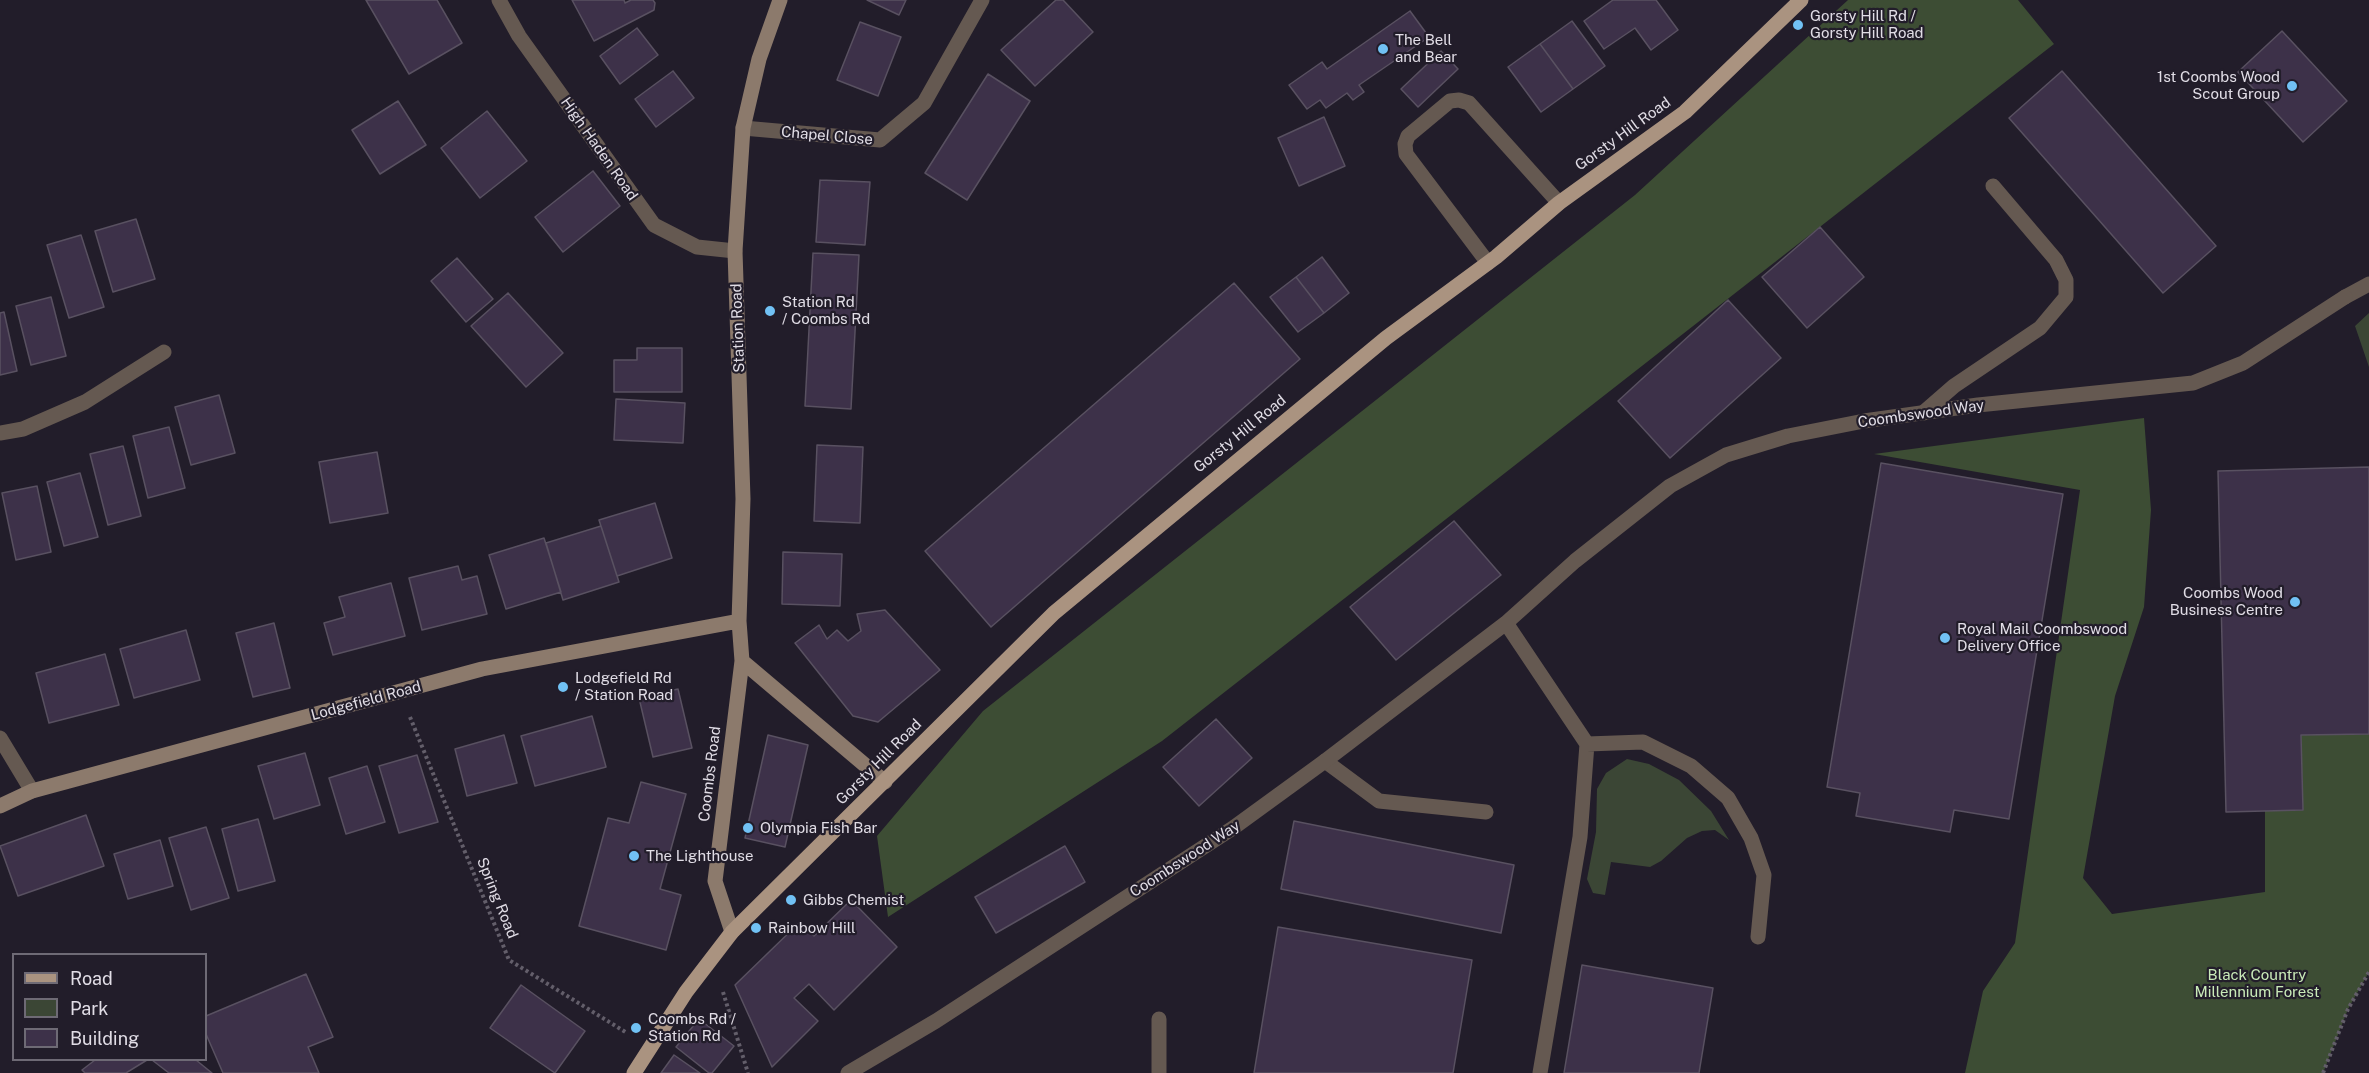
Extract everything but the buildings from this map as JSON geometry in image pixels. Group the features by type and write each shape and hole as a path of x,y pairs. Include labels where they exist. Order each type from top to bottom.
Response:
{"main road":[{"name":"Gorsty Hill Road","path":"732,932 1058,610 1386,338 1488,263 1559,202 1685,112 1802,0"},
{"path":"634,1073 686,992 732,932"}],"street":[{"name":"High Haden Road","path":"499,0 519,36 654,225 697,247 735,251"},
{"name":"Station Road","path":"742,661 739,621 743,499 735,251 743,128 759,59 780,0"},
{"name":"Chapel Close","path":"743,128 880,140 924,103 982,0"},
{"path":"1488,263 1407,154 1405,144 1408,136 1450,101 1459,100 1469,103 1559,202"},
{"path":"1923,413 1954,386 2040,328 2066,297 2066,280 2056,260 1993,186"},
{"name":"Coombswood Way","path":"848,1073 936,1021 1193,854 1325,761 1506,623 1575,561 1670,486 1726,455 1788,436 1923,413 1978,405 2193,383 2243,363 2369,284"},
{"path":"0,433 22,429 85,402 164,352"},
{"name":"Lodgefield Road","path":"0,806 32,791 482,669 739,621"},
{"path":"1506,623 1587,744 1580,837 1540,1073"},
{"path":"742,661 885,782"},
{"name":"Coombs Road","path":"732,932 715,881 742,661"},
{"path":"0,738 32,791"},
{"path":"1587,744 1643,742 1691,766 1728,798 1751,838 1764,875 1758,937"},
{"path":"1325,761 1378,801 1486,812"},
{"path":"1159,1019 1159,1073"}],"path":[{"name":"Spring Road","path":"400,692 508,960 650,1047"},
{"path":"2323,1073 2348,1009 2369,972"},
{"path":"723,992 748,1073"}],"green space":[{"path":"1848,0 2018,0 2054,44 1162,741 888,917 877,836 983,711 1635,195"},
{"path":"2369,313 2369,367 2355,326"},
{"name":"Black Country Millennium Forest","path":"2144,418 2151,510 2144,607 2115,696 2083,878 2112,914 2265,892 2265,811 2303,810 2301,735 2369,734 2369,972 2348,1009 2323,1073 1965,1073 1983,991 2015,943 2080,490 1874,454"},
{"path":"1627,759 1649,764 1679,780 1711,811 1729,840 1715,830 1702,831 1687,838 1661,861 1650,867 1611,862 1605,895 1593,893 1587,879 1596,832 1597,789 1606,773"}],"place":[{"name":"Gorsty Hill Rd / Gorsty Hill Road","path":"1798,25"},
{"name":"The Bell and Bear","path":"1383,49"},
{"name":"1st Coombs Wood Scout Group","path":"2292,86"},
{"name":"Station Rd / Coombs Rd","path":"770,311"},
{"name":"Coombs Wood Business Centre","path":"2295,602"},
{"name":"Royal Mail Coombswood Delivery Office","path":"1945,638"},
{"name":"Lodgefield Rd / Station Road","path":"563,687"},
{"name":"Olympia Fish Bar","path":"748,828"},
{"name":"The Lighthouse","path":"634,856"},
{"name":"Gibbs Chemist","path":"791,900"},
{"name":"Rainbow Hill","path":"756,928"},
{"name":"Coombs Rd / Station Rd","path":"636,1028"}]}
